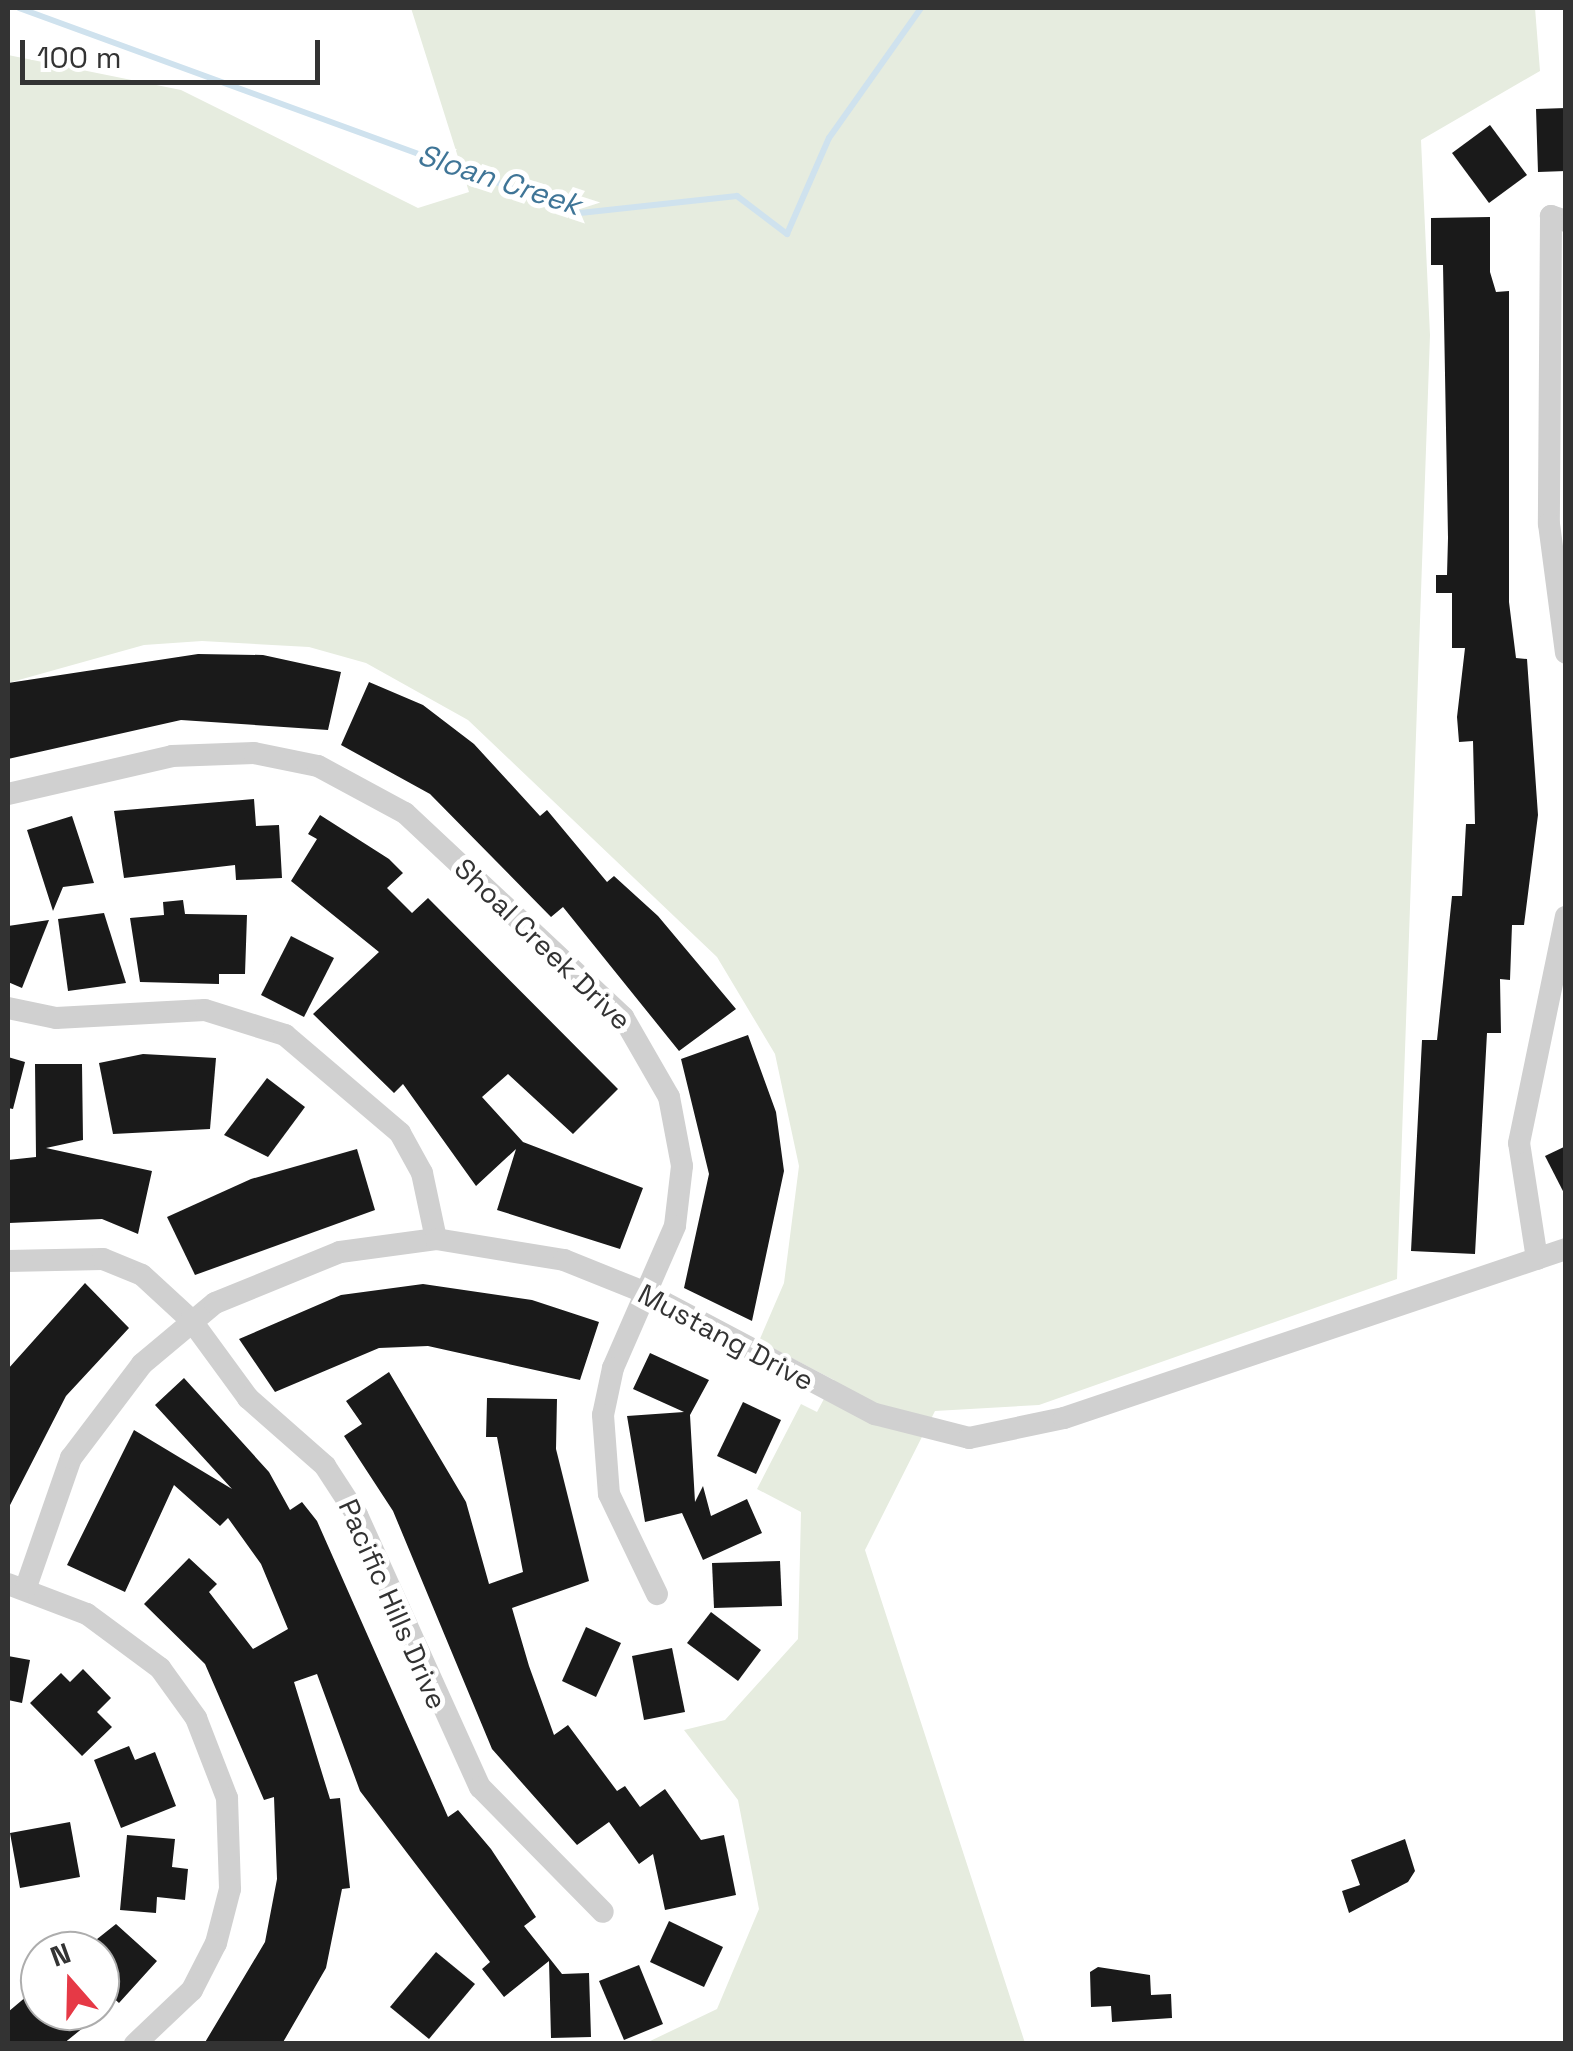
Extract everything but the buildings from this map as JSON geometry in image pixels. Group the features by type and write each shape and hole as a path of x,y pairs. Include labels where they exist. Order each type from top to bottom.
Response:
{"street":[{"path":"1558,218 1558,461 1550,561 1566,653"},
{"name":"Shoal Creek Drive","path":"8,794 132,760 254,753 318,766 406,813 603,996 658,1068 682,1166 676,1226 606,1391 604,1469 618,1522 658,1594"},
{"path":"1537,1259 1519,1143 1566,917"},
{"path":"8,1008 56,1018 206,1010 285,1034 400,1133 422,1173 436,1239"},
{"name":"Mustang Drive","path":"17,1585 54,1492 82,1441 191,1320 308,1261 436,1239 564,1260 646,1293 874,1414 969,1438 1064,1418 1566,1249"},
{"name":"Pacific Hills Drive","path":"8,1260 123,1264 191,1320 248,1398 343,1488 486,1796 603,1912"},
{"path":"17,1585 103,1623 160,1668 196,1718 227,1798 230,1888 216,1943 192,1990 135,2044"}],"shaded area":[{"path":"411,8 1535,8 1540,71 1421,140 1430,335 1397,1279 1039,1405 935,1411 865,1550 1025,2043 646,2043 717,2009 759,1909 738,1800 684,1730 725,1720 798,1639 801,1512 757,1489 801,1404 817,1412 834,1380 759,1341 784,1283 799,1166 775,1054 717,957 468,720 366,663 309,647 202,641 144,645 8,683 8,55 181,90 418,208 469,192"}],"waterway":[{"name":"Sloan Creek","path":"19,8 580,213 737,196 787,234 829,138 921,8"}]}
